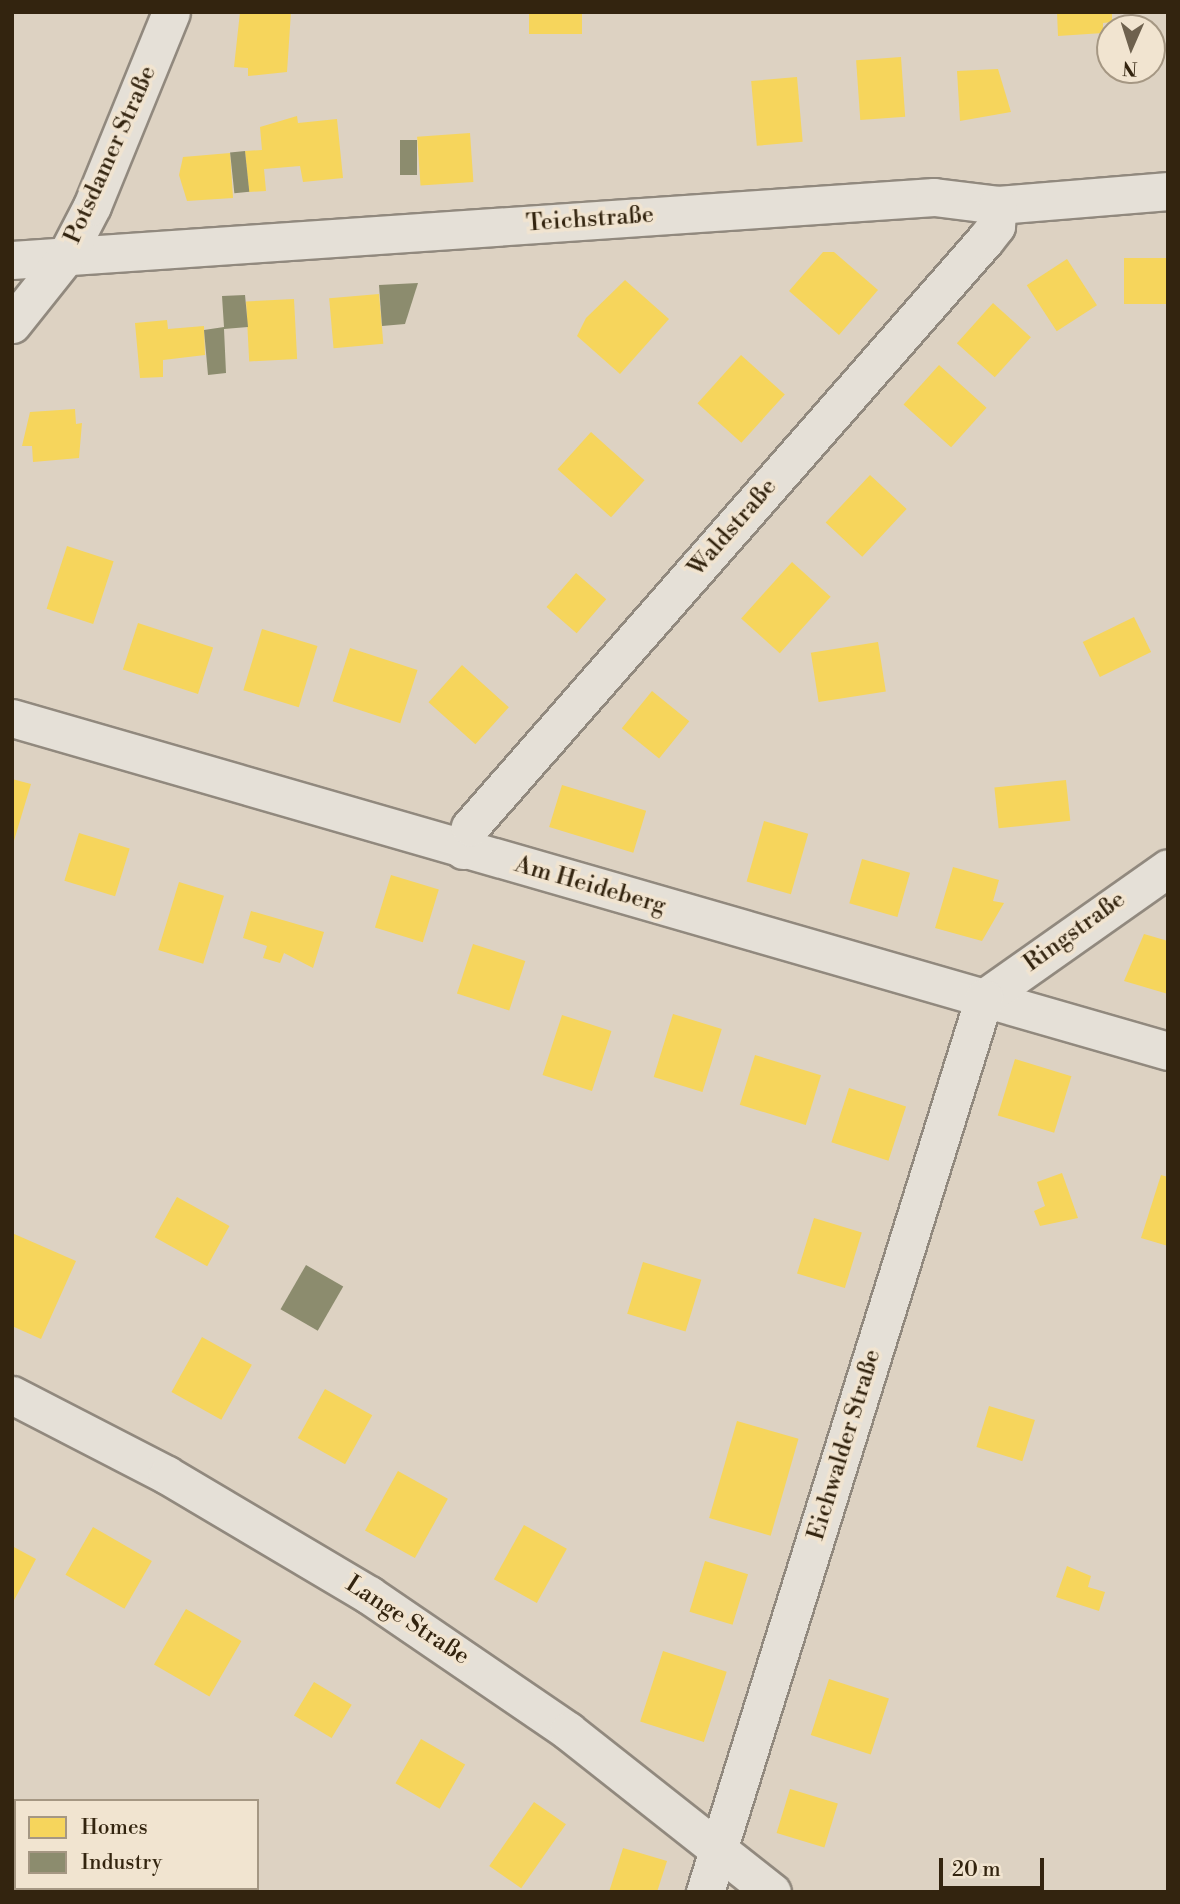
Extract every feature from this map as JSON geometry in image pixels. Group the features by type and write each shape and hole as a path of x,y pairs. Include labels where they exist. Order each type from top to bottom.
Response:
{"street":[{"name":"Potsdamer Straße","path":"12,324 65,256 137,107 171,12"},
{"name":"Teichstraße","path":"12,260 934,197 998,205 1168,191"},
{"name":"Waldstraße","path":"463,850 470,827 981,245 996,226 998,205"},
{"name":"Am Heideberg","path":"12,718 1168,1051"},
{"name":"Ringstraße","path":"984,998 1168,868"},
{"name":"Eichwalder Straße","path":"705,1892 984,998"},
{"name":"Lange Straße","path":"12,1395 177,1481 369,1595 560,1725 720,1847 772,1892"}],"building: Homes":[{"path":"240,12 291,12 287,72 248,76 248,68 234,67"},
{"path":"529,12 582,12 582,34 529,34"},
{"path":"1057,12 1112,12 1096,14 1096,33 1058,36"},
{"path":"901,57 905,117 860,120 856,60"},
{"path":"998,69 1011,112 960,121 957,71"},
{"path":"797,77 803,142 757,146 751,81"},
{"path":"297,116 298,123 337,119 343,178 303,182 300,166 264,169 266,191 249,192 245,151 262,150 260,127"},
{"path":"470,133 473,182 421,186 417,137"},
{"path":"230,153 233,198 187,201 179,175 183,157"},
{"path":"823,252 834,252 878,290 839,335 789,291"},
{"path":"1124,258 1168,258 1168,304 1124,304"},
{"path":"1067,259 1097,305 1057,331 1027,285"},
{"path":"625,280 669,319 620,374 577,336 586,318"},
{"path":"379,294 383,344 334,348 329,298"},
{"path":"294,299 297,359 249,361 246,302"},
{"path":"993,303 1031,337 995,377 957,343"},
{"path":"167,320 168,329 204,326 205,355 163,360 163,377 140,378 135,323"},
{"path":"741,355 785,394 741,443 698,403"},
{"path":"939,365 987,408 951,447 904,404"},
{"path":"75,409 76,424 82,423 79,458 33,462 32,446 22,446 30,412"},
{"path":"591,432 645,480 611,517 558,469"},
{"path":"870,475 907,509 862,557 826,523"},
{"path":"67,546 114,561 93,624 47,609"},
{"path":"792,562 831,597 780,653 741,618"},
{"path":"576,573 606,599 577,633 546,607"},
{"path":"1134,617 1151,652 1100,677 1083,642"},
{"path":"138,623 213,647 198,694 123,670"},
{"path":"262,629 317,646 299,707 243,690"},
{"path":"878,642 886,691 819,702 811,653"},
{"path":"350,648 418,670 400,723 333,701"},
{"path":"462,665 509,707 475,744 429,702"},
{"path":"652,691 689,721 659,759 622,728"},
{"path":"12,779 31,784 13,844 12,844"},
{"path":"1066,780 1070,821 999,828 994,788"},
{"path":"562,785 646,811 633,853 549,827"},
{"path":"764,821 808,834 791,894 747,882"},
{"path":"79,833 130,848 115,896 64,881"},
{"path":"862,859 910,873 897,917 849,903"},
{"path":"953,867 999,880 993,901 1004,903 982,941 935,928"},
{"path":"391,875 439,890 423,942 375,928"},
{"path":"179,882 224,896 203,964 158,950"},
{"path":"251,911 324,932 313,968 284,953 280,963 263,958 267,946 243,938"},
{"path":"1144,934 1168,941 1168,994 1124,981"},
{"path":"473,944 525,961 509,1010 457,993"},
{"path":"673,1014 722,1029 702,1092 654,1077"},
{"path":"562,1015 611,1031 592,1091 543,1075"},
{"path":"755,1055 821,1075 806,1125 740,1105"},
{"path":"1015,1059 1071,1076 1054,1133 998,1115"},
{"path":"849,1088 906,1107 888,1161 831,1142"},
{"path":"1062,1173 1078,1218 1040,1226 1034,1211 1045,1206 1037,1182"},
{"path":"1161,1175 1168,1177 1168,1246 1141,1238"},
{"path":"177,1197 229,1226 207,1266 155,1237"},
{"path":"814,1218 862,1233 845,1288 797,1273"},
{"path":"12,1233 76,1261 41,1339 12,1326"},
{"path":"643,1262 701,1280 686,1331 627,1314"},
{"path":"202,1337 252,1365 221,1420 171,1392"},
{"path":"325,1389 372,1415 345,1464 298,1438"},
{"path":"989,1406 1035,1420 1022,1461 976,1447"},
{"path":"737,1421 799,1439 771,1536 709,1518"},
{"path":"398,1471 448,1499 415,1558 365,1530"},
{"path":"524,1525 567,1549 537,1603 494,1579"},
{"path":"93,1527 152,1561 124,1609 66,1575"},
{"path":"12,1546 36,1559 12,1604"},
{"path":"705,1561 748,1574 733,1625 690,1612"},
{"path":"1067,1566 1091,1576 1088,1587 1105,1592 1099,1611 1056,1597"},
{"path":"186,1609 241,1641 209,1696 154,1664"},
{"path":"663,1651 727,1672 704,1742 640,1721"},
{"path":"829,1679 889,1698 871,1755 811,1735"},
{"path":"314,1682 352,1705 332,1738 294,1715"},
{"path":"421,1739 465,1764 440,1809 396,1783"},
{"path":"790,1789 838,1804 824,1848 777,1833"},
{"path":"534,1802 566,1824 521,1888 489,1866"},
{"path":"623,1848 667,1861 657,1892 609,1892"}],"building: Industry":[{"path":"400,140 417,140 417,175 400,175"},
{"path":"245,151 249,192 234,193 230,153"},
{"path":"418,283 405,324 382,326 379,285"},
{"path":"245,295 248,327 224,329 226,373 208,375 204,330 224,327 222,296"},
{"path":"306,1265 343,1286 318,1331 280,1309"}]}
